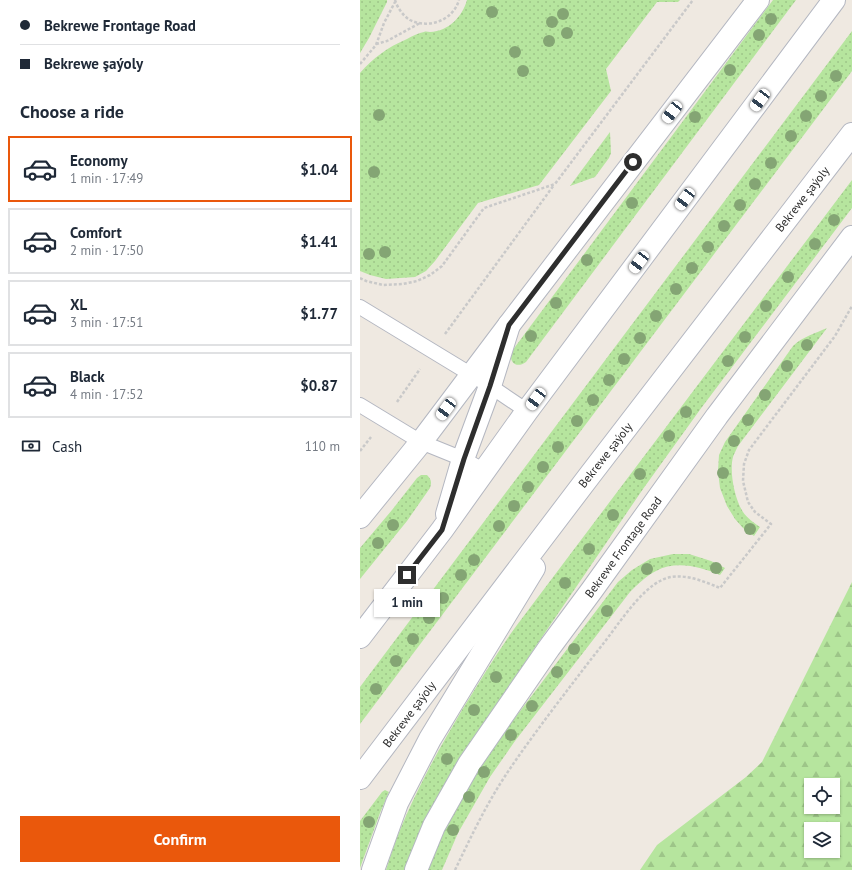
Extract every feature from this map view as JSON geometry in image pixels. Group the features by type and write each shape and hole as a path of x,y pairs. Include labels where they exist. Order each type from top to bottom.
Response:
{"main road":[{"path":"360,517 421,442 758,0"},
{"path":"360,637 366,625 442,530 527,411 834,0"},
{"name":"Bekrewe şaýoly","path":"360,778 852,134"},
{"name":"Bekrewe Frontage Road","path":"416,870 434,826 468,764 549,648 717,416 852,237"},
{"path":"442,530 509,325"},
{"path":"373,870 397,803 430,739 590,475"}],"lane":[{"path":"360,307 490,386 527,411"},
{"path":"360,405 421,442 464,459 485,471"}],"path":[{"path":"395,1 401,11 409,19 420,23 432,24 443,20 452,12 458,0"},
{"path":"360,451 555,184 693,0"},
{"path":"360,64 376,45 384,23 395,1"},
{"path":"376,45 387,41 420,23"},
{"path":"360,278 383,285 403,284 417,281 430,275 442,266 484,208 555,184"},
{"path":"455,870 469,840 500,784 580,673 637,600 651,586 663,579 672,577 696,579 720,588 771,524 755,512 748,502 743,482 744,464 749,450 835,336 852,306"}],"green space":[{"path":"360,0 387,0 387,2 360,53"},
{"path":"467,0 680,0 678,2 657,2 606,69 611,91 539,185 478,203 435,261 426,271 415,277 386,279 370,275 360,271 360,73 370,62 387,49 418,34 437,31 449,26 462,12"},
{"path":"773,0 796,0 526,362 519,365 514,363 511,358 512,351"},
{"path":"852,31 852,71 360,724 360,687"},
{"path":"610,132 611,153 595,177 570,186"},
{"path":"852,180 852,208 702,407 643,489 540,640 460,760 427,820 404,870 386,870 401,828 429,768 462,710 502,646"},
{"path":"827,328 738,446 733,457 732,478 740,507 751,520 760,527 754,536 743,528 727,506 720,488 718,471 719,455 725,442 793,346 805,338"},
{"path":"421,475 427,475 431,482 430,488 407,521 360,579 360,548"},
{"path":"673,554 689,554 711,561 725,568 720,575 697,567 680,565 664,568 649,575 630,592 515,741 490,777 458,833 442,870 426,870 443,831 477,771 502,735 618,582 632,570 650,559"},
{"path":"852,582 852,870 640,870 657,845 746,777 762,762"},
{"path":"385,790 389,792 360,868 360,821"}],"route":[{"path":"407,575 442,530 509,325 633,162"}]}
